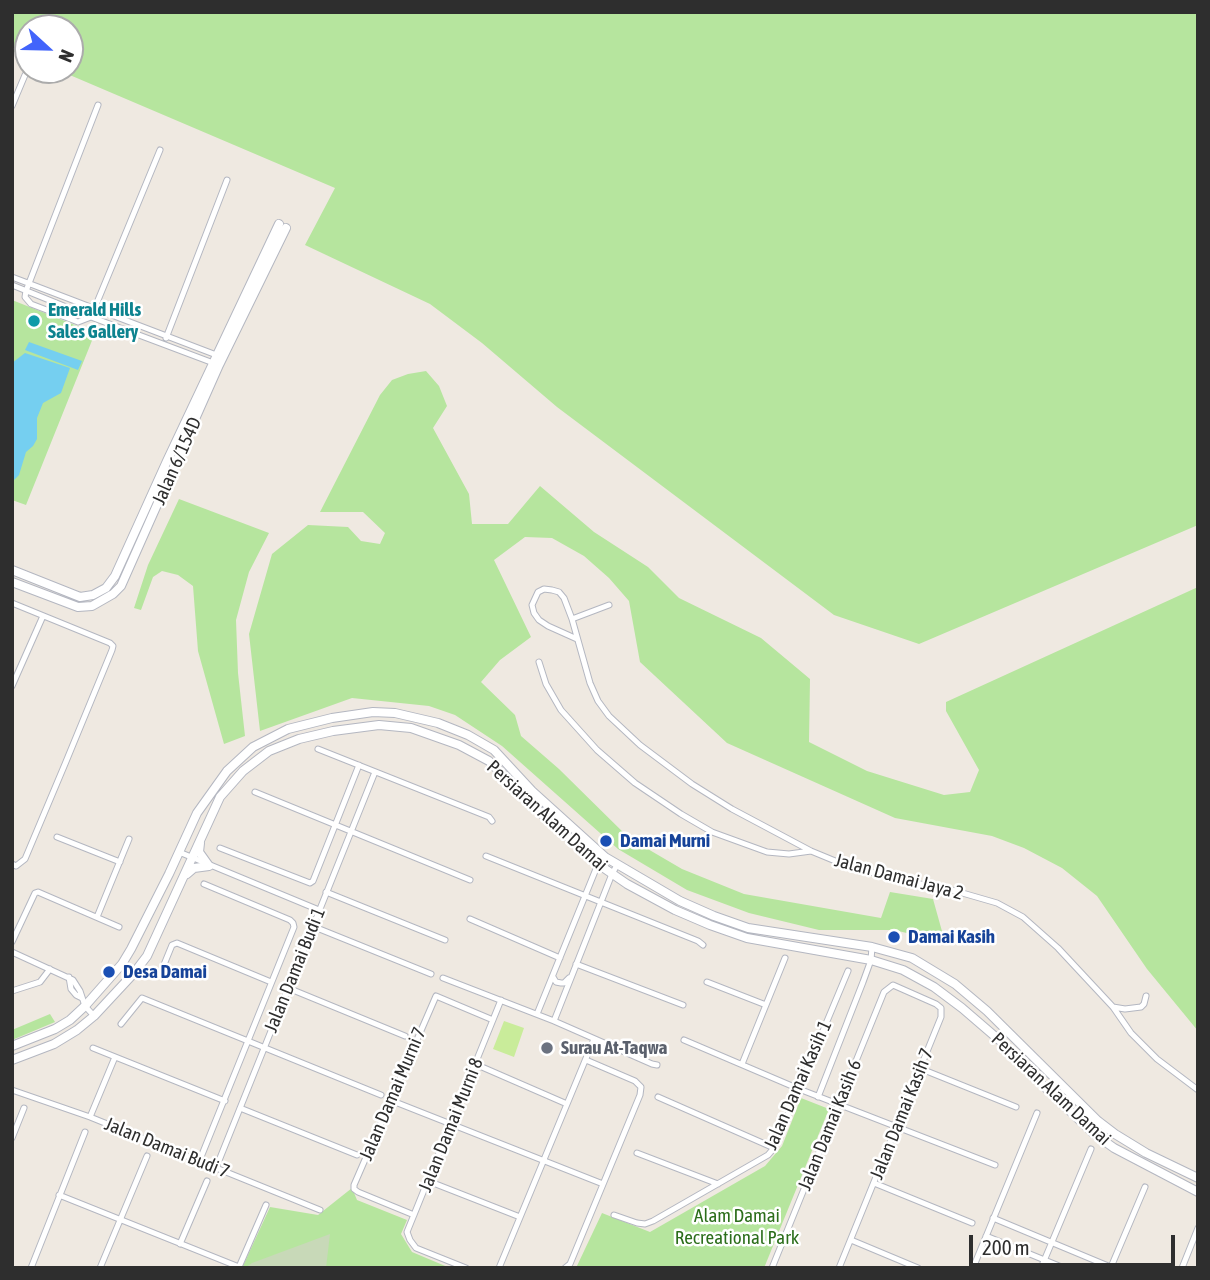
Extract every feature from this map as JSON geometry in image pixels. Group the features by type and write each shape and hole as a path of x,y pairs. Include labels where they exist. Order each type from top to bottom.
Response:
{"street":[{"path":"12,106 21,84"},
{"path":"98,105 26,290 25,298 31,304 78,322 91,317 160,150"},
{"path":"164,345 228,180"},
{"name":"Jalan 6/154D","path":"12,570 80,597 93,595 106,588 115,576 282,226"},
{"path":"12,277 167,336 218,360"},
{"path":"12,285 164,345 218,360"},
{"name":"Jalan 6/154D","path":"12,582 78,607 92,606 121,586 218,360"},
{"name":"Jalan Damai Jaya 2","path":"577,639 539,620 532,605 538,593 544,589 558,592 564,598 598,701 609,716 640,745 692,784 732,809 811,851 845,865 997,903 1023,918 1058,948 1157,1059 1198,1090"},
{"path":"12,603 113,646 24,859 16,866 12,864"},
{"path":"572,620 609,605"},
{"path":"12,687 43,615"},
{"path":"539,662 545,684 561,710 597,751 635,783 712,832 767,852 789,854 811,851"},
{"name":"Persiaran Alam Damai","path":"12,1046 70,1020 83,1002 110,978 131,949 197,813 227,771 253,747 288,729 332,718 373,712 395,713 438,723 468,735 494,750 532,791 605,857 680,901 748,928 872,947 912,958 955,984 987,1010 1106,1128 1146,1153 1198,1178"},
{"path":"435,736 438,723"},
{"name":"Persiaran Alam Damai","path":"12,1060 63,1040 94,1016 134,973 147,956 220,797 243,771 269,751 299,739 379,724 411,728 435,736 489,761 544,816 598,864 675,910 747,938 871,960 903,970 934,987 962,1007 1005,1045 1030,1073 1093,1133 1114,1148 1198,1192"},
{"path":"318,749 489,817 492,821"},
{"path":"220,848 310,883 359,765"},
{"name":"Jalan Damai Budi 1","path":"216,1168 375,772"},
{"path":"256,792 470,880"},
{"path":"57,837 120,862"},
{"path":"201,838 199,852 209,866"},
{"path":"97,918 129,839"},
{"path":"179,852 318,910"},
{"path":"486,856 703,945"},
{"path":"537,1014 598,864 605,857"},
{"path":"554,1021 617,865"},
{"path":"183,879 194,868 209,866"},
{"path":"199,1161 294,927 290,920 204,884"},
{"path":"12,942 35,893 38,892 119,927"},
{"path":"326,892 445,940"},
{"path":"470,919 560,958"},
{"path":"312,926 431,974"},
{"path":"167,974 163,967 172,945 177,943 271,982"},
{"path":"818,1097 871,960 872,947"},
{"path":"12,952 69,977 77,985 83,1002 94,1016"},
{"path":"742,1064 785,958"},
{"path":"576,964 683,1005"},
{"path":"12,991 40,982 50,969"},
{"name":"Jalan Damai Kasih 1","path":"614,1215 645,1224 762,1160 774,1148 848,971"},
{"path":"552,977 556,982 564,983 572,976"},
{"path":"443,978 657,1065"},
{"path":"706,982 766,1005"},
{"name":"Jalan Damai Kasih 7","path":"839,1268 941,1017 941,1008 936,1004 893,985"},
{"name":"Jalan Damai Kasih 6","path":"772,1268 884,992 893,985"},
{"path":"288,988 405,1036"},
{"name":"Jalan Damai Murni 7","path":"414,1215 354,1189 354,1185 436,996 493,1020"},
{"path":"1113,1007 1142,1007 1146,996"},
{"path":"121,1024 142,999 381,1095"},
{"name":"Jalan Damai Murni 8","path":"466,1268 416,1248 407,1232 501,1000"},
{"path":"499,1268 594,1039"},
{"path":"684,1040 818,1097 995,1165"},
{"path":"93,1048 225,1101"},
{"path":"90,1117 114,1057"},
{"path":"568,1266 641,1087 635,1081 586,1060"},
{"path":"475,1064 567,1104"},
{"path":"919,1068 1016,1107"},
{"name":"Jalan Damai Budi 7","path":"12,1090 90,1117 320,1210"},
{"path":"658,1097 774,1148"},
{"path":"390,1100 603,1184"},
{"path":"12,1138 24,1108"},
{"path":"240,1108 357,1155"},
{"path":"973,1268 1037,1113"},
{"path":"31,1268 85,1132"},
{"path":"1041,1268 1091,1149"},
{"path":"636,1153 718,1184"},
{"path":"100,1268 147,1156"},
{"path":"180,1244 207,1181"},
{"path":"428,1181 520,1217"},
{"path":"874,1183 972,1223"},
{"path":"993,1218 1112,1267 1145,1187"},
{"path":"60,1195 239,1267 266,1205"},
{"path":"1182,1268 1198,1228"},
{"path":"986,1236 1063,1268"},
{"path":"850,1240 918,1268"}],"green space":[{"path":"12,12 1198,12 1198,525 919,644 834,615 557,407 482,343 430,304 305,245 335,188 84,81 84,14 14,14 14,52"},
{"path":"12,300 95,333 26,505 12,500"},
{"path":"426,371 439,386 447,406 433,428 469,494 472,524 508,524 540,486 594,532 648,567 679,598 761,638 810,679 809,742 867,771 944,795 970,792 979,770 946,711 946,702 1198,587 1198,1031 1147,969 1097,896 1062,868 1024,848 992,836 895,818 727,743 640,662 629,601 609,578 584,556 552,538 525,537 494,560 531,637 500,660 481,682 515,715 521,736 559,769 629,838 682,869 744,894 881,918 890,892 933,899 945,942 894,930 819,930 749,913 687,890 618,849 502,746 455,715 429,706 352,698 260,731 249,634 272,554 308,525 348,527 361,541 380,544 385,533 363,512 320,512 380,395 392,380"},
{"path":"179,499 269,533 249,572 236,620 238,673 245,736 224,744 198,651 193,586 178,575 162,571 153,577 141,610 134,608 148,565"},
{"path":"50,1014 55,1022 12,1040 12,1030"},
{"path":"504,1021 524,1028 514,1057 493,1049"},
{"name":"Alam Damai Recreational Park","path":"801,1098 829,1109 764,1268 576,1268 602,1213 650,1232 765,1166 782,1146"},
{"path":"352,1188 357,1200 407,1220 401,1234 412,1252 450,1268 242,1268 270,1207 318,1215"},
{"path":"330,1234 326,1268 245,1268 252,1263"}],"water":[{"path":"29,342 82,361 78,370 25,350"},
{"path":"25,353 70,368 61,393 43,403 37,418 37,439 26,452 19,475 12,482 12,363"}],"place":[{"name":"Emerald Hills Sales Gallery","path":"34,321"},
{"name":"Damai Murni","path":"606,841"},
{"name":"Damai Kasih","path":"894,937"},
{"name":"Desa Damai","path":"109,972"},
{"name":"Surau At-Taqwa","path":"547,1048"}]}
